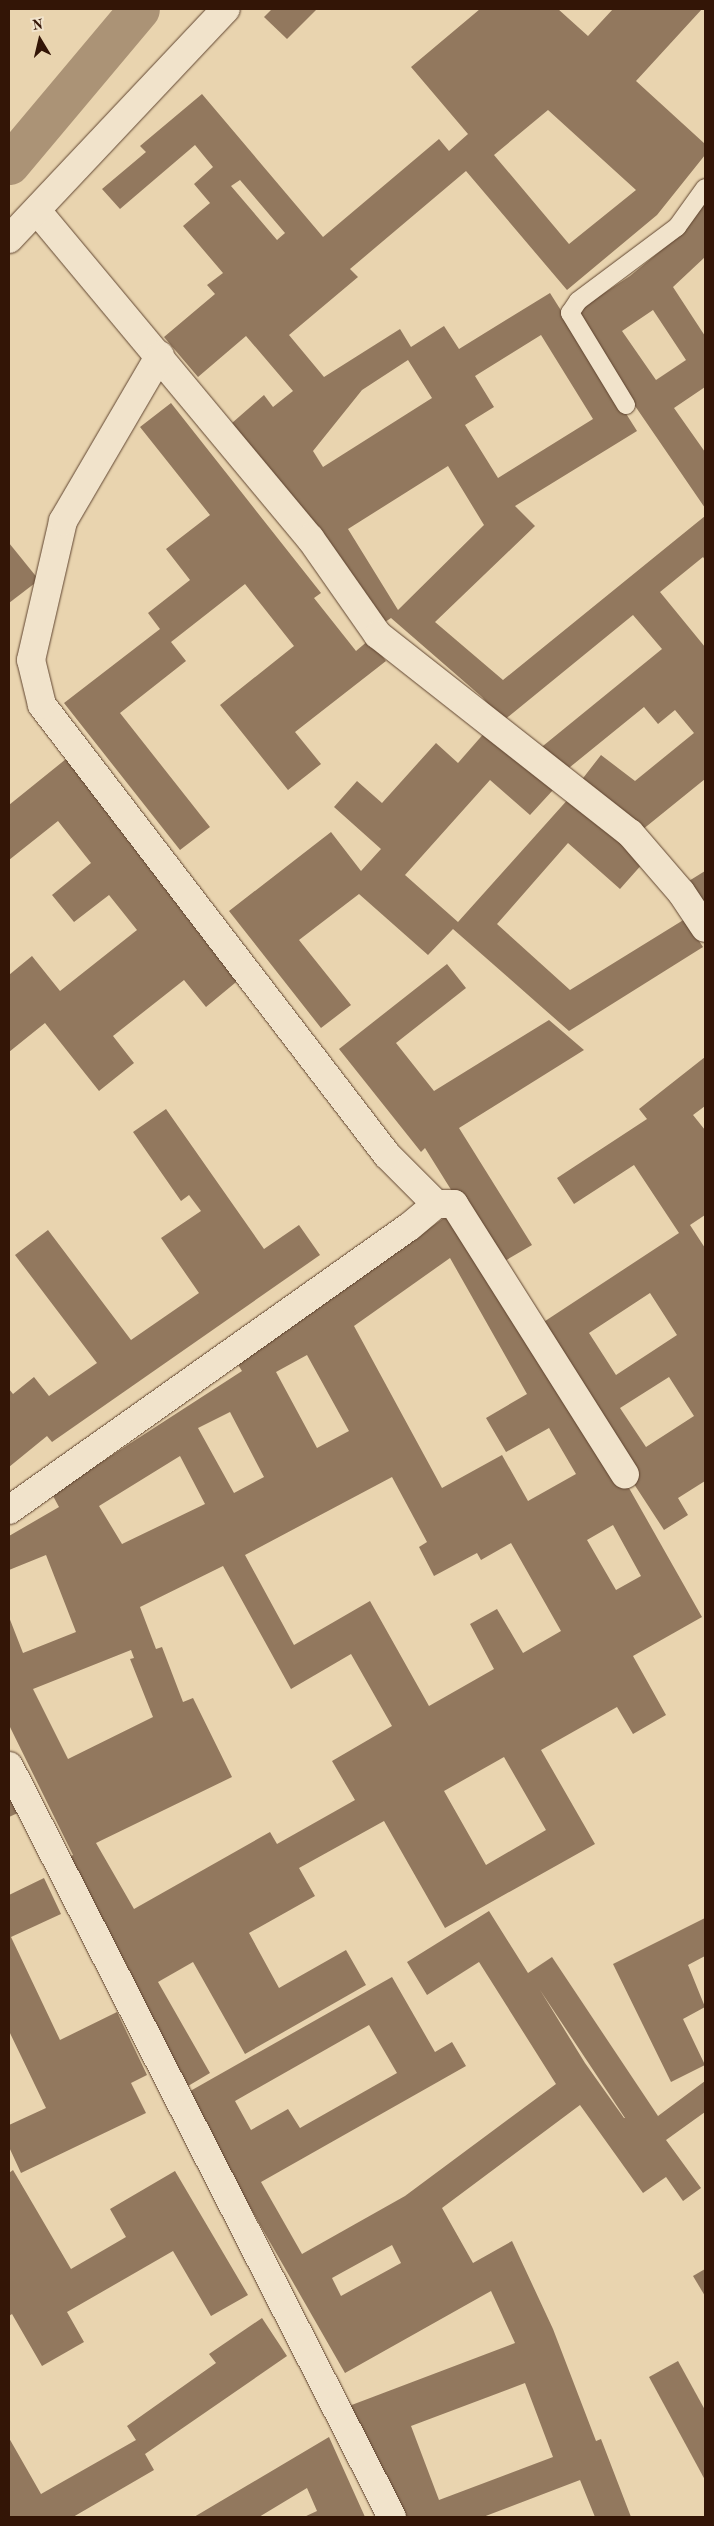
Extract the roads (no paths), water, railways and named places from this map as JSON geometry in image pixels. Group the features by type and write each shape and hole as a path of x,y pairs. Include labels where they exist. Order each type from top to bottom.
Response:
{"street":[{"path":"9,240 38,212 226,9"},
{"path":"38,212 160,355 310,538 378,635 630,833 681,892 705,928"},
{"path":"160,355 63,521 31,660 42,705 387,1154 436,1204"},
{"path":"9,1510 401,1233 436,1204 454,1204 625,1475"},
{"path":"9,1766 392,2517"}],"lane":[{"path":"626,405 570,314 578,301 677,227 705,188"}],"waterway":[{"path":"9,164 139,9"}]}
